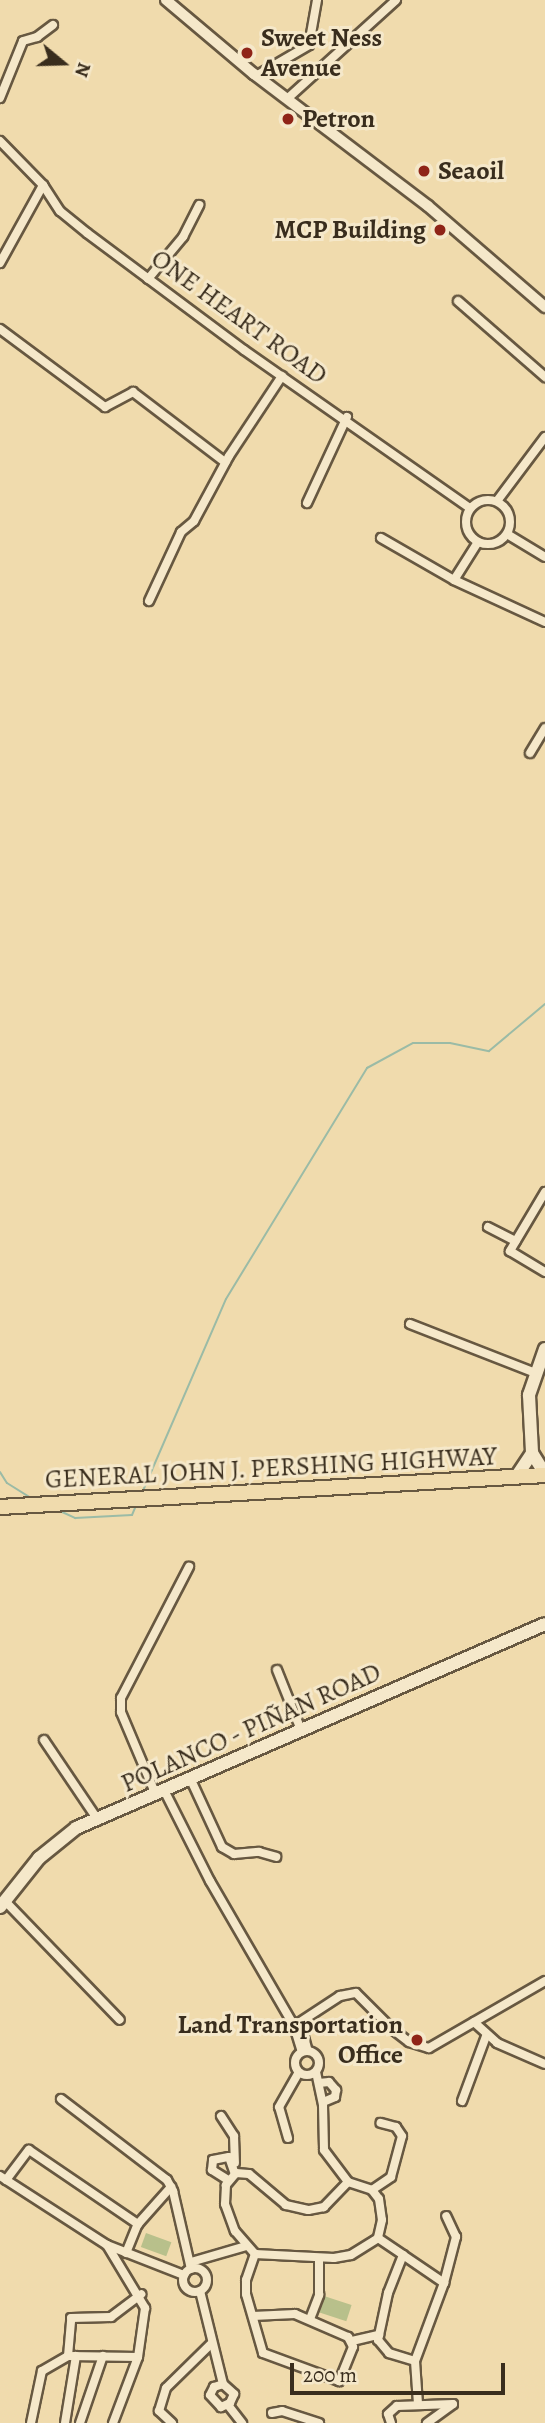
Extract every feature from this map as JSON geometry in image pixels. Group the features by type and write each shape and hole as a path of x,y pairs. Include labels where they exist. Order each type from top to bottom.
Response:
{"highway":[{"name":"GENERAL JOHN J. PERSHING HIGHWAY","path":"0,1507 545,1475"}],"main road":[{"path":"545,1349 534,1372 529,1395 531,1453 545,1475"},
{"path":"516,1477 531,1453"},
{"name":"POLANCO - PIÑAN ROAD","path":"3,1904 50,1847 76,1828 545,1624"}],"street":[{"path":"166,0 256,76 418,198 545,307"},
{"path":"256,76 309,45 317,0"},
{"path":"287,99 396,0"},
{"path":"0,97 23,41 54,25"},
{"name":"ONE HEART ROAD","path":"0,141 43,185 60,211 148,279 470,508"},
{"path":"0,263 43,185"},
{"path":"148,279 183,237 199,205"},
{"path":"458,301 545,377"},
{"path":"0,329 105,407 132,392 225,462"},
{"path":"149,601 181,531 194,521 225,462 282,376"},
{"path":"307,503 346,418"},
{"path":"497,501 545,437"},
{"path":"480,501 497,501 510,515 507,534 491,544 478,542 467,527 470,508 480,501"},
{"path":"507,534 545,557"},
{"path":"381,538 454,580 545,622"},
{"path":"454,580 478,542"},
{"path":"530,753 545,728"},
{"path":"545,1192 516,1241 511,1255 545,1272"},
{"path":"488,1227 516,1241"},
{"path":"410,1324 534,1372"},
{"path":"189,1567 121,1698 121,1712 161,1793 210,1881 297,2024 305,2051 319,2059 316,2072 323,2102 321,2143 348,2182 372,2190 382,2208 378,2238"},
{"path":"276,1670 301,1730"},
{"path":"44,1740 98,1820"},
{"path":"191,1780 222,1847 234,1854 259,1852 276,1857"},
{"path":"3,1904 120,2020"},
{"path":"297,2024 346,1993 362,1997 391,2028 420,2047 440,2043 545,1981"},
{"path":"474,2022 486,2036 545,2064"},
{"path":"462,2101 486,2036"},
{"path":"305,2051 295,2061 299,2072 307,2076 316,2072"},
{"path":"288,2138 279,2107 299,2072"},
{"path":"319,2083 329,2082 336,2090 335,2097 323,2102"},
{"path":"61,2099 172,2187 189,2269 186,2288 200,2291"},
{"path":"221,2116 234,2136 232,2177 224,2194 229,2218 246,2246 255,2254 319,2259 351,2255 378,2238"},
{"path":"372,2190 391,2177 402,2136 396,2127 381,2123"},
{"path":"138,2224 29,2150 24,2150 3,2178 107,2245 205,2276 200,2291 223,2384 233,2391 228,2405"},
{"path":"234,2163 222,2155 212,2160 212,2170 232,2177 249,2174 278,2201 308,2210 324,2207 348,2182"},
{"path":"126,2253 138,2224 172,2187"},
{"path":"418,2404 415,2361 444,2283 456,2233 446,2216"},
{"path":"378,2238 444,2283"},
{"path":"107,2245 141,2294 145,2330 138,2357 113,2423"},
{"path":"189,2269 246,2246"},
{"path":"255,2254 246,2280 253,2316 267,2358 332,2382 344,2374 352,2341"},
{"path":"404,2255 388,2293 379,2335 382,2348 415,2361"},
{"path":"310,2319 319,2295 319,2259"},
{"path":"65,2423 72,2356 71,2318 111,2317 141,2294"},
{"path":"253,2316 285,2313 310,2319 352,2341 379,2335"},
{"path":"172,2423 159,2411 166,2388 211,2344"},
{"path":"31,2423 40,2373 72,2356 138,2357"},
{"path":"80,2423 103,2356"},
{"path":"223,2384 212,2389 211,2398 218,2406 228,2405"},
{"path":"391,2423 391,2410 418,2404 453,2404 428,2423"},
{"path":"228,2405 242,2423"},
{"path":"272,2413 282,2411 319,2423"}],"green space":[{"path":"146,2233 171,2242 166,2256 141,2247"},
{"path":"324,2296 352,2305 346,2321 319,2312"}],"waterway":[{"path":"142,1493 226,1299 367,1068 413,1043 450,1043 489,1051 545,1004"},
{"path":"0,1472 7,1483 31,1498"},
{"path":"60,1511 75,1518 132,1515 135,1508"}],"place":[{"name":"Sweet Ness Avenue","path":"247,53"},
{"name":"Petron","path":"288,119"},
{"name":"Seaoil","path":"424,171"},
{"name":"MCP Building","path":"440,230"},
{"name":"Land Transportation Office","path":"417,2040"}]}
